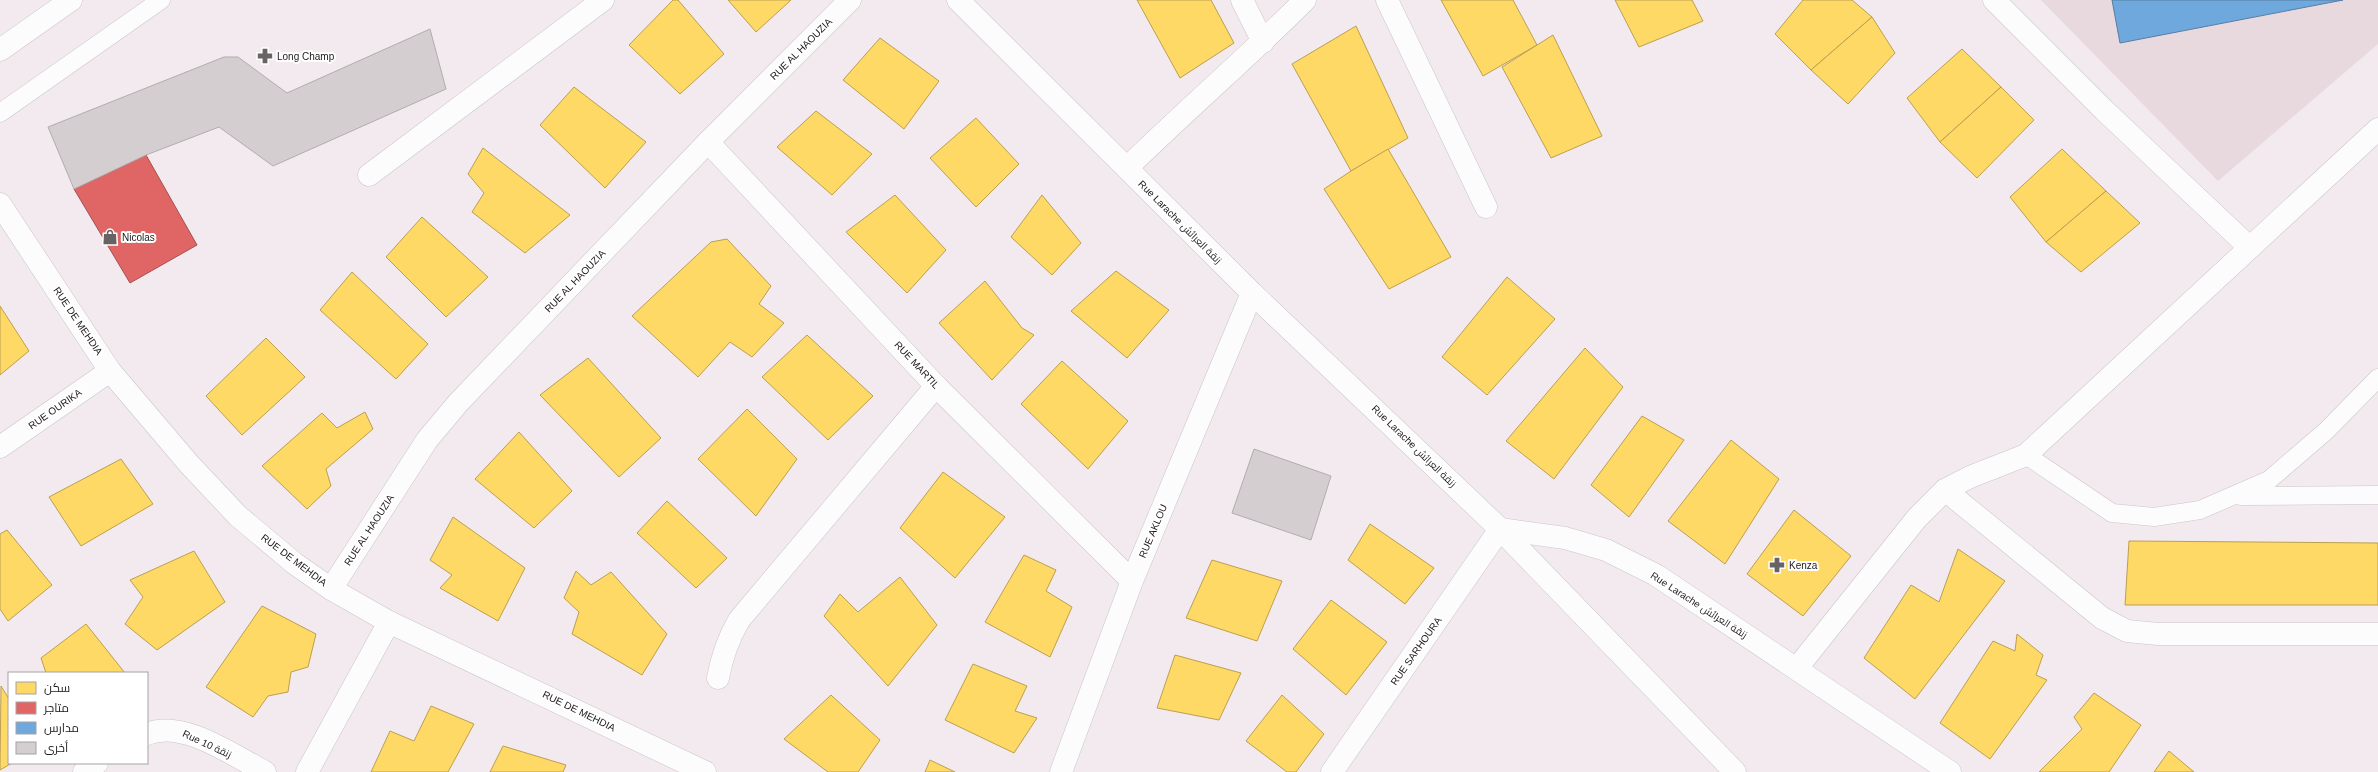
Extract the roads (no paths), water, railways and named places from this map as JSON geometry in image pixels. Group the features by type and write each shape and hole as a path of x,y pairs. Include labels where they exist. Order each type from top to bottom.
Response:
{"street":[{"path":"0,50 71,0"},
{"path":"369,175 603,0"},
{"name":"RUE AL HAOUZIA","path":"331,589 427,440 458,403 708,142 850,0"},
{"name":"Rue Larache زنقة العرائش","path":"958,0 1252,293 1500,529 1565,538 1606,550 1656,575 1797,668 1950,772"},
{"path":"1242,0 1263,42"},
{"path":"1127,168 1183,113 1263,42 1305,0"},
{"path":"1387,0 1486,207"},
{"path":"1994,0 2104,110 2249,247"},
{"path":"1797,668 1917,518 1945,490 1970,477 2026,455 2378,129"},
{"name":"RUE MARTIL","path":"708,142 936,386 1132,581"},
{"name":"RUE DE MEHDIA","path":"0,204 110,371 189,464 238,516 294,563 331,589 389,622 706,772"},
{"name":"RUE AKLOU","path":"1061,772 1132,581 1252,293"},
{"name":"RUE OURIKA","path":"0,447 110,371"},
{"path":"718,678 722,657 728,639 739,620 936,386"},
{"path":"1945,490 2102,618 2127,631 2158,634 2378,634"},
{"path":"1500,529 1735,772"},
{"name":"RUE SARHOURA","path":"1332,772 1500,529"},
{"path":"307,772 389,622"},
{"name":"Rue 10 زنقة","path":"148,734 176,730 205,741 265,772"},
{"path":"84,772 96,764"}],"lane":[{"path":"0,113 161,0"},
{"path":"2026,455 2112,513 2154,517 2200,510 2237,496 2270,480 2326,431 2378,378"},
{"path":"2237,496 2378,495"}],"place":[{"name":"Long Champ","path":"265,56"},
{"name":"Nicolas","path":"110,237"},
{"name":"Kenza","path":"1777,565"}]}
